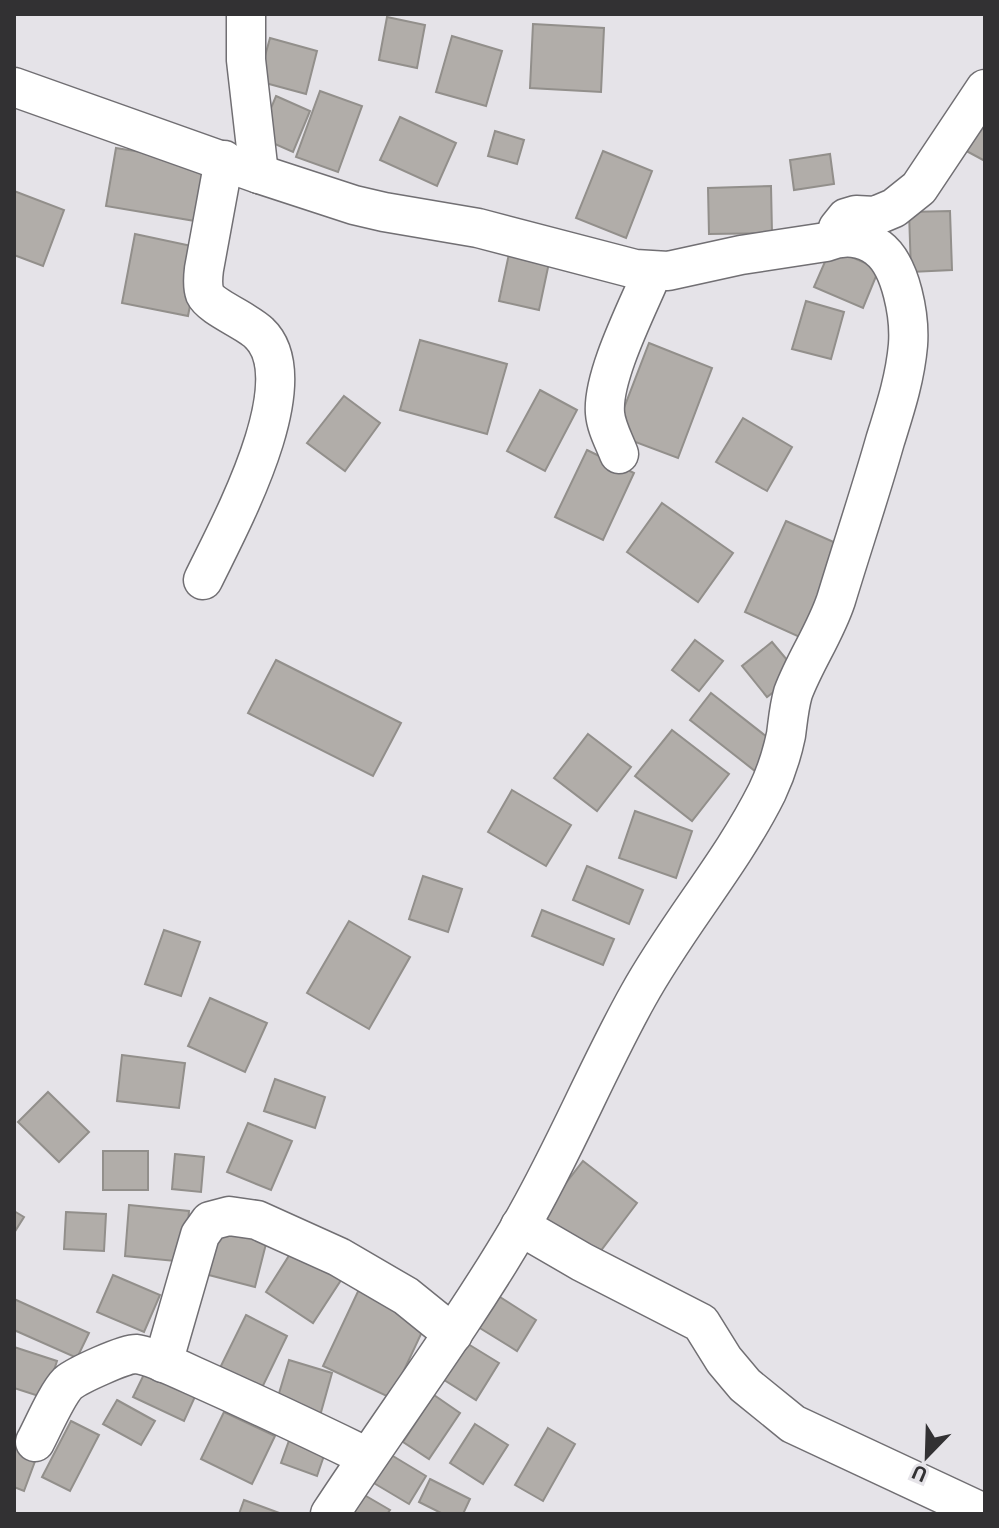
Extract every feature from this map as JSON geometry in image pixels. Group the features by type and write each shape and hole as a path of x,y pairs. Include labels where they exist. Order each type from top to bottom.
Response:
{"street":[{"path":"246,14 246,60 259,174"},
{"path":"14,87 259,174 371,209 478,228 616,265 653,271 682,269 741,255 826,242 838,237 867,242 887,256 902,291 908,341 900,394 828,623 793,694 787,713 782,753 767,791 729,856 647,979 520,1226 453,1334 330,1514"},
{"path":"838,237 838,228 846,218 875,216 894,208 919,188 985,89"},
{"path":"203,580 254,472 269,427 275,392 272,354 267,343 259,332 213,303 206,296 203,285 224,160"},
{"path":"619,454 605,415 605,399 615,363 653,271"},
{"path":"163,1363 200,1235 210,1221 229,1216 257,1220 339,1257 406,1296 453,1334"},
{"path":"520,1226 582,1262 701,1323 724,1360 745,1385 793,1424 983,1514"},
{"path":"35,1442 66,1385 78,1376 136,1354 261,1406 367,1457"}],"building":[{"path":"387,17 425,25 417,68 379,60"},
{"path":"533,24 604,28 601,92 530,88"},
{"path":"452,36 502,51 486,106 436,92"},
{"path":"270,38 317,51 306,94 258,81"},
{"path":"320,91 362,106 338,172 296,157"},
{"path":"276,96 310,111 293,152 259,137"},
{"path":"985,99 985,161 959,147"},
{"path":"400,117 456,143 437,186 380,160"},
{"path":"495,131 524,140 517,164 488,156"},
{"path":"116,148 204,162 195,221 106,206"},
{"path":"603,151 652,171 626,238 576,218"},
{"path":"830,154 834,184 794,190 790,160"},
{"path":"771,186 772,233 709,234 708,188"},
{"path":"14,191 64,210 43,266 14,255"},
{"path":"950,211 952,270 911,272 909,212"},
{"path":"135,234 201,248 188,316 122,303"},
{"path":"831,248 879,269 863,308 814,287"},
{"path":"510,249 550,258 539,310 499,301"},
{"path":"806,301 844,312 831,359 792,349"},
{"path":"420,340 507,364 487,434 400,410"},
{"path":"649,343 712,368 678,458 614,434"},
{"path":"540,390 577,410 545,471 507,451"},
{"path":"344,396 380,423 345,471 307,443"},
{"path":"743,418 792,447 767,491 716,462"},
{"path":"587,450 634,473 603,540 555,517"},
{"path":"662,503 733,553 698,602 627,552"},
{"path":"786,521 845,547 804,639 745,612"},
{"path":"695,640 723,661 699,691 672,670"},
{"path":"772,642 798,673 767,697 742,666"},
{"path":"276,660 401,723 373,776 248,713"},
{"path":"711,693 781,748 760,775 690,720"},
{"path":"672,730 729,774 692,821 635,776"},
{"path":"588,734 631,767 597,811 554,778"},
{"path":"512,790 571,825 546,866 488,832"},
{"path":"635,811 692,831 676,878 619,858"},
{"path":"587,866 643,890 629,924 573,900"},
{"path":"423,876 462,889 448,932 409,919"},
{"path":"542,910 614,939 603,965 532,936"},
{"path":"349,921 410,957 369,1029 307,993"},
{"path":"164,930 200,942 181,996 145,984"},
{"path":"210,998 267,1023 245,1072 188,1046"},
{"path":"122,1055 185,1063 179,1108 117,1101"},
{"path":"275,1079 325,1097 315,1128 264,1111"},
{"path":"48,1092 89,1132 59,1162 18,1122"},
{"path":"248,1123 292,1141 271,1190 227,1172"},
{"path":"103,1151 148,1151 148,1190 103,1190"},
{"path":"175,1154 204,1157 201,1192 172,1189"},
{"path":"583,1161 637,1203 593,1261 538,1219"},
{"path":"129,1205 189,1211 185,1262 125,1256"},
{"path":"14,1211 24,1217 14,1233"},
{"path":"66,1212 106,1214 104,1251 64,1249"},
{"path":"214,1222 268,1236 255,1287 201,1273"},
{"path":"297,1243 345,1274 313,1323 266,1292"},
{"path":"113,1275 160,1295 144,1332 97,1312"},
{"path":"361,1285 429,1317 391,1398 323,1366"},
{"path":"489,1290 536,1320 517,1351 470,1322"},
{"path":"14,1299 89,1333 77,1358 14,1330"},
{"path":"246,1315 287,1336 257,1398 215,1378"},
{"path":"455,1336 499,1363 476,1400 433,1373"},
{"path":"14,1347 57,1361 45,1398 14,1388"},
{"path":"289,1360 332,1373 318,1423 274,1410"},
{"path":"148,1366 198,1390 184,1421 133,1397"},
{"path":"434,1395 460,1413 429,1459 403,1442"},
{"path":"117,1400 155,1421 141,1445 103,1424"},
{"path":"224,1412 275,1436 252,1484 201,1459"},
{"path":"71,1421 99,1435 70,1491 42,1477"},
{"path":"475,1424 508,1445 483,1484 450,1463"},
{"path":"548,1428 575,1444 543,1501 515,1485"},
{"path":"14,1435 41,1445 24,1491 14,1487"},
{"path":"291,1435 327,1447 317,1476 281,1463"},
{"path":"383,1450 426,1476 409,1504 367,1479"},
{"path":"430,1479 470,1499 463,1514 443,1514 419,1502"},
{"path":"354,1489 390,1510 387,1514 340,1514"},
{"path":"244,1500 282,1514 239,1514"}]}
